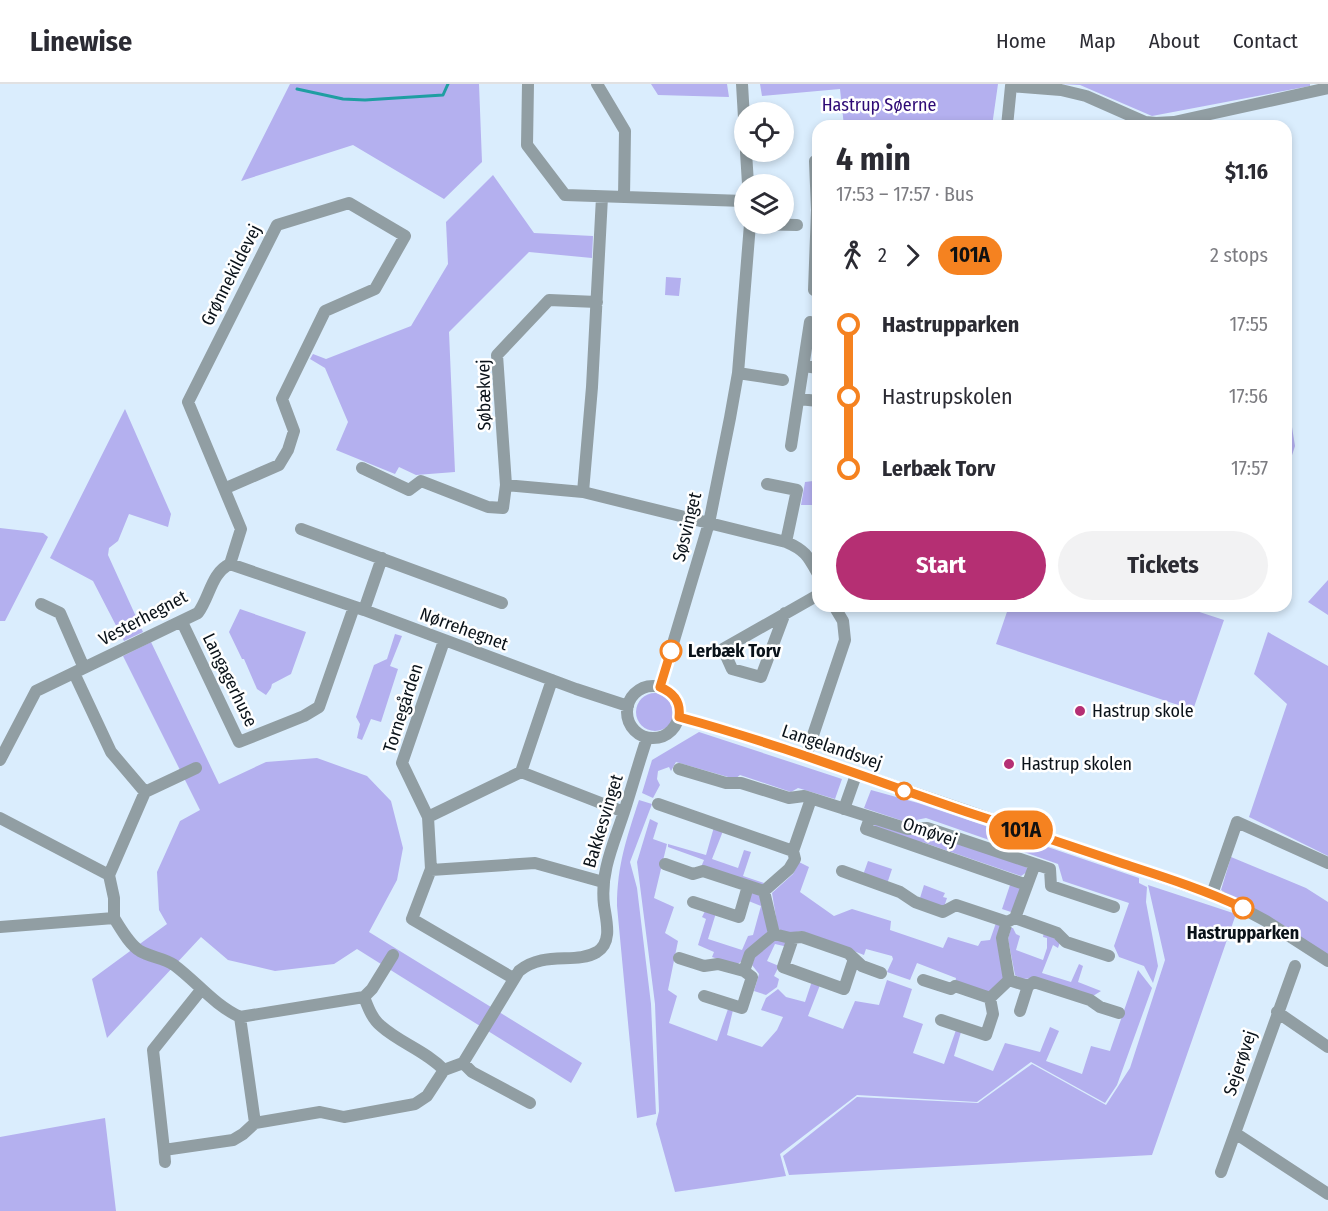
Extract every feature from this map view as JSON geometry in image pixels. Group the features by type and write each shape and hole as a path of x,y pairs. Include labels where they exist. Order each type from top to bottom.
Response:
{"street":[{"path":"528,84 527,145 565,195 734,201"},
{"path":"597,84 625,131 624,197"},
{"path":"742,84 743,102"},
{"path":"1008,120 1011,86 1061,90 1086,96 1140,120"},
{"path":"1183,120 1328,88"},
{"path":"583,492 602,197"},
{"name":"Grønnekildevej","path":"226,488 279,465 288,450 294,431 282,399 325,310 375,289 405,236 350,203 277,225 188,402 226,488 241,529 230,564"},
{"name":"Søsvinget","path":"660,687 709,523 738,373 749,234"},
{"name":"Søbækvej","path":"362,468 408,490 421,481 488,507 503,508 506,485 497,355 549,300 597,302"},
{"path":"791,446 810,322"},
{"path":"804,366 812,367"},
{"path":"738,373 783,380"},
{"path":"799,399 812,400"},
{"path":"767,484 797,490 786,542"},
{"path":"506,485 583,492 786,542 800,548 812,564"},
{"name":"Nørrehegnet","path":"301,529 502,603"},
{"path":"359,609 382,558"},
{"name":"Nørrehegnet","path":"230,564 628,706"},
{"name":"Vesterhegnet","path":"0,760 36,691 198,613 205,604 216,575 223,567 230,564"},
{"path":"785,613 761,677 732,669 723,649 785,613 812,599"},
{"name":"Vesterhegnet","path":"40,604 60,613 111,752 145,792"},
{"name":"Langagerhuse","path":"182,622 239,742 304,716 319,707 359,609"},
{"path":"806,756 845,640 843,621 838,612"},
{"name":"Tornegården","path":"444,641 402,763 428,817 431,870 412,919 513,978"},
{"path":"428,817 521,772 552,680"},
{"path":"648,686 660,687 668,690 675,698 679,707 679,717 675,727 668,734 659,738 647,738 632,727 628,717 628,706 639,690 648,686"},
{"name":"Langelandsvej","path":"679,717 806,756 1212,894 1266,921 1328,961"},
{"name":"Bakkesvinget","path":"462,1063 513,978 525,966 534,962 588,955 598,951 604,945 607,925 603,882 609,854 647,738"},
{"path":"196,768 145,792 109,875 114,898 114,918 133,945 141,952 173,964 228,1012 240,1017 364,997 372,989 393,955"},
{"name":"Omøvej","path":"679,769 726,783 741,783 789,798 804,796 908,830 927,828 1035,864"},
{"path":"521,772 624,812"},
{"path":"844,809 856,774"},
{"path":"764,891 789,869 795,860 793,851 811,799"},
{"path":"658,804 793,851"},
{"path":"0,818 109,875"},
{"name":"Omøvej","path":"870,818 866,829 1027,885"},
{"path":"1212,894 1237,822 1328,863"},
{"path":"431,870 534,863 603,882"},
{"path":"665,864 693,874 703,871 764,891"},
{"path":"1009,980 1002,938 1035,864 1050,869 1051,886 1114,907"},
{"path":"842,872 900,892 915,902 943,912 956,905 1057,933 1066,942 1109,956"},
{"path":"693,902 739,917 748,886"},
{"path":"764,891 774,934"},
{"path":"0,927 114,918"},
{"path":"774,934 793,938 802,937 848,953 862,966 881,973"},
{"path":"744,971 750,954 774,934"},
{"path":"793,938 783,967 844,989 854,959"},
{"path":"679,958 704,966 718,964 744,971 752,977 742,1008 704,996"},
{"name":"Sejerøvej","path":"1221,1172 1295,966"},
{"path":"923,980 951,989 955,986 990,998"},
{"path":"1009,980 1028,986"},
{"path":"990,998 1009,980"},
{"path":"1020,1011 1028,986 1034,982 1090,1000 1100,1007 1119,1013"},
{"path":"201,990 153,1050 165,1156 233,1140 255,1123 320,1112 344,1117 415,1104 427,1096 444,1071 462,1063 472,1072 530,1104"},
{"path":"364,997 374,1018 381,1026 434,1059 444,1071"},
{"path":"941,1020 986,1035 993,1014 990,998"},
{"path":"1277,1012 1328,1047"},
{"path":"240,1017 255,1123"},
{"path":"1235,1133 1328,1194"}],"green space":[{"path":"290,84 479,84 482,162 444,199 353,145 241,181"},
{"path":"651,84 727,84 729,97 658,95"},
{"name":"Hastrup Søerne","path":"760,84 998,84 993,120 843,120 840,89 762,96"},
{"path":"1058,84 1310,84 1310,86 1152,116 1080,85"},
{"path":"493,175 534,233 593,236 592,258 529,252 449,332 455,472 416,475 399,467 395,474 336,450 348,422 325,368 310,359 313,354 326,359 411,326 448,264 446,222"},
{"path":"666,277 681,278 679,296 665,295"},
{"path":"125,409 171,514 168,527 129,514 118,541 109,548 108,555 143,632 124,641 93,581 50,558"},
{"path":"1292,427 1295,446 1292,455"},
{"path":"812,481 812,505 801,505 805,482"},
{"path":"0,528 43,533 48,537 5,621 0,621"},
{"path":"1328,580 1328,615 1308,602"},
{"path":"240,609 306,632 291,674 272,684 266,695 257,689 229,632"},
{"path":"1007,612 1199,612 1224,620 1193,710 996,644"},
{"path":"1268,632 1328,666 1328,856 1249,817 1287,704 1254,674"},
{"path":"395,634 402,636 390,666 398,669 381,722 371,719 362,740 357,738 360,724 356,717 374,665 387,659"},
{"path":"151,642 219,784 266,762 317,758 367,776 391,801 403,848 397,880 369,932 582,1063 571,1083 357,949 334,964 275,971 228,960 201,937 107,1038 92,979 167,924 159,910 157,872 180,821 200,810 123,656"},
{"path":"655,693 662,694 668,699 673,705 673,719 668,725 662,730 655,731 648,730 642,725 637,719 636,712 637,705 642,699 648,694"},
{"path":"699,732 842,779 835,799 798,788 791,792 740,775 735,779 676,762 671,771 669,767 658,771 657,779 660,785 653,798 642,793 652,760"},
{"path":"871,790 918,803 1139,878 1139,883 1147,887 1146,902 1158,966 1153,983 1144,966 1119,957 1114,946 1129,903 1063,881 1058,864 926,818 906,822 864,808"},
{"path":"639,800 652,804 630,862 637,888 651,1004 656,1114 637,1118 617,891 627,839"},
{"path":"650,819 658,823 653,839 667,844 654,898 674,907 665,933 678,941 668,990 677,996 669,1023 717,1041 728,1009 733,1010 727,1035 762,1047 777,1030 783,1017 761,1010 766,998 778,989 786,997 805,1002 812,981 820,985 808,1016 843,1029 855,1001 879,1005 887,980 912,989 903,1017 923,1024 913,1053 944,1064 956,1030 961,1032 954,1056 993,1071 1005,1043 1040,1052 1050,1027 1059,1031 1046,1061 1082,1074 1091,1046 1110,1051 1138,970 1152,988 1117,1085 1105,1103 1031,1062 977,1102 857,1095 780,1154 786,1176 675,1192 656,1124 659,1111 655,1004 637,862"},
{"path":"875,823 925,831 1024,864 1027,872 1021,876 873,828"},
{"path":"714,827 723,831 712,859 738,868 744,850 751,852 743,876 764,883 762,885 701,867 704,860 668,847 668,844 706,855"},
{"path":"1231,857 1306,888 1328,902 1328,955 1221,890"},
{"path":"868,861 892,869 887,884 863,875"},
{"path":"799,862 809,867 800,892 834,916 852,909 891,921 890,930 943,948 948,937 978,946 981,941 990,940 997,920 1007,923 1006,979 987,993 955,983 956,978 917,963 910,980 887,972 893,959 892,956 866,949 864,955 802,931 790,933 778,929 772,893 793,874"},
{"path":"1011,882 1021,888 1014,913 1002,909"},
{"path":"924,885 945,893 943,897 947,898 944,907 920,898"},
{"path":"1148,885 1236,914 1152,1155 789,1175 783,1156 857,1097 978,1103 1032,1064 1106,1105 1130,1068 1165,960"},
{"path":"750,889 761,894 769,930 745,959 736,965 712,957 714,952 698,945 706,919 702,917 705,911 716,913 708,939 742,950 748,936 753,935 761,906 746,900"},
{"path":"1011,928 1020,936 1016,950 1043,960 1047,948 1047,938 1043,937 1044,932 1060,942 1058,948 1053,945 1042,973 1071,982 1079,964 1083,966 1078,982 1101,991 1093,996 1037,978 1022,979 1015,975 1008,939"},
{"path":"776,938 786,942 788,947 775,944 767,961 779,966 774,976 779,979 777,987 766,995 754,991 759,974 752,965 756,954"},
{"path":"105,1118 116,1211 0,1211 0,1137"}],"waterway":[{"path":"297,89 343,99 365,100 443,95 448,84"}],"bus line":[{"name":"101A","path":"671,651 660,687 668,690 678,702 679,717 806,756 1223,898 1243,908"}],"place":[{"name":"Lerbæk Torv","path":"671,651"},
{"name":"Hastrup skole","path":"1080,711"},
{"name":"Hastrup skolen","path":"1009,764"},
{"name":"Hastrupparken","path":"1243,908"}]}
